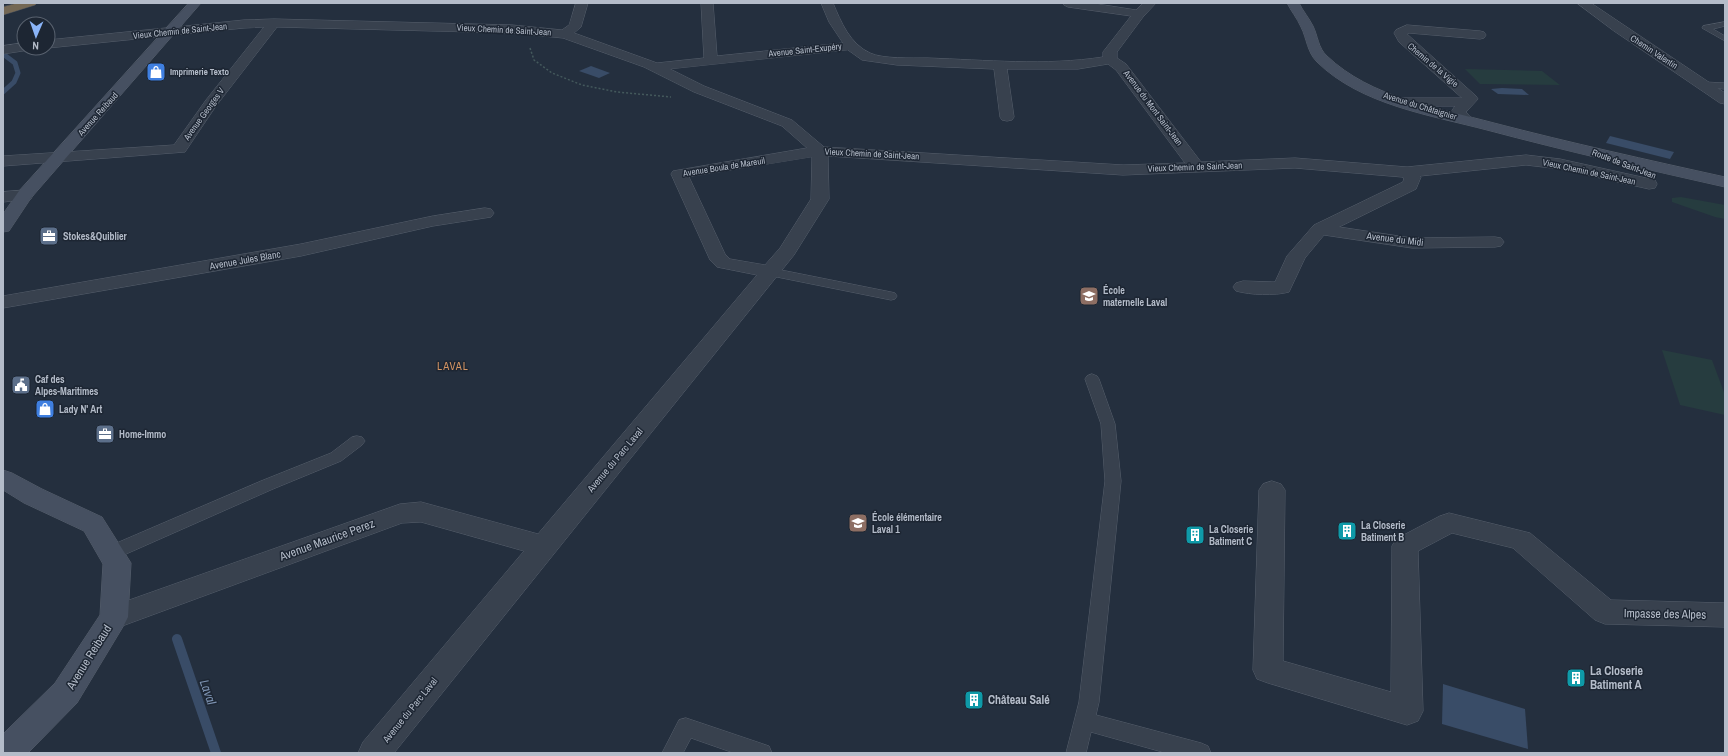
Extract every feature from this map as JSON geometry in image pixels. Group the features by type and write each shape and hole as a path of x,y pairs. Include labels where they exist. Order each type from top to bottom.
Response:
{"highway":[{"path":"3,6 10,3"},
{"path":"3,6 21,3"},
{"path":"3,11 31,3"}],"street":[{"name":"Avenue Reibaud","path":"3,227 25,195 195,3"},
{"path":"565,34 575,27 582,3"},
{"path":"707,3 711,60"},
{"path":"827,3 834,22 851,46"},
{"path":"1068,3 1139,14"},
{"path":"1110,60 1110,52 1139,14 1150,3"},
{"name":"Avenue du Châtaignier","path":"1293,3 1311,35 1311,43 1322,58 1353,81 1377,93 1402,102 1541,140 1588,151"},
{"name":"Chemin Valentin","path":"1583,3 1612,25 1725,100"},
{"name":"Vieux Chemin de Saint-Jean","path":"56,43 244,24 274,23 512,28 565,34 654,67 699,89 787,123 820,151 1123,170 1295,163 1407,172 1526,160 1560,164 1652,185"},
{"name":"Avenue Georges V","path":"3,161 179,148 211,103 274,23"},
{"name":"Chemin de la Vigie","path":"1402,102 1468,102 1471,99 1413,48 1400,33 1407,30 1480,35"},
{"name":"Avenue Saint-Exupéry","path":"654,67 851,46 867,57 897,61 1000,65 1078,64 1110,60"},
{"path":"3,50 16,48"},
{"name":"Avenue du Mont Saint-Jean","path":"1110,60 1121,67 1197,166"},
{"path":"1000,65 1007,117"},
{"path":"1466,120 1458,112 1460,108 1468,102"},
{"name":"Avenue du Parc Laval","path":"374,753 787,251 820,199 820,151"},
{"name":"Avenue Boula de Mareuil","path":"771,272 724,263 717,256 678,174 820,151"},
{"name":"Route de Saint-Jean","path":"1588,151 1725,182"},
{"name":"Route de Saint-Jean","path":"1588,151 1652,185 1725,191"},
{"path":"1652,185 1660,170 1711,182 1725,182"},
{"path":"1243,287 1282,288 1296,256 1320,229 1410,185 1413,177 1407,172"},
{"path":"3,197 25,195"},
{"name":"Avenue Jules Blanc","path":"3,302 301,250 419,224 485,213"},
{"name":"Avenue du Midi","path":"1320,229 1412,243 1495,242"},
{"name":"Avenue Reibaud","path":"3,479 33,496 93,524 117,563 114,617 66,693 6,753"},
{"name":"Impasse des Alpes","path":"1272,490 1268,670 1407,711 1405,546 1449,523 1520,540 1604,612 1725,615"},
{"name":"Avenue Maurice Perez","path":"114,617 400,514 421,512 544,546"}],"lane":[{"path":"1723,25 1706,28 1725,39"},
{"path":"1704,85 1725,86"},
{"path":"771,272 891,296"},
{"path":"1076,753 1088,702 1113,481 1108,424 1092,379"},
{"path":"111,553 267,485 336,457 358,441"},
{"path":"1084,721 1201,753"},
{"path":"672,753 686,727 762,753"}],"path":[{"path":"529,45 534,60 552,73 582,85 617,92 672,97"}],"green space":[{"path":"1465,69 1542,71 1560,85 1480,84"},
{"path":"1681,197 1725,205 1725,219 1672,202 1672,198"},
{"path":"1662,350 1712,360 1725,395 1725,415 1680,405"}],"water":[{"path":"591,66 610,73 599,78 579,71"},
{"path":"1491,89 1522,89 1529,95 1498,94"},
{"path":"1610,136 1674,152 1670,159 1606,143"},
{"path":"1443,684 1525,709 1528,749 1442,724"}],"waterway":[{"name":"Laval","path":"3,54 15,63 18,73 14,82 3,92"},
{"name":"Laval","path":"177,639 216,753"}],"place":[{"name":"Imprimerie Texto","path":"156,72"},
{"name":"Stokes&Quiblier","path":"49,236"},
{"name":"École maternelle Laval","path":"1089,296"},
{"name":"Caf des Alpes-Maritimes","path":"21,385"},
{"name":"Lady N' Art","path":"45,409"},
{"name":"Home-Immo","path":"105,434"},
{"name":"École élémentaire Laval 1","path":"858,523"},
{"name":"La Closerie Batiment B","path":"1347,531"},
{"name":"La Closerie Batiment C","path":"1195,535"},
{"name":"La Closerie Batiment A","path":"1576,678"},
{"name":"Château Salé","path":"974,700"}],"district":[{"name":"LAVAL","path":"453,366"}]}
